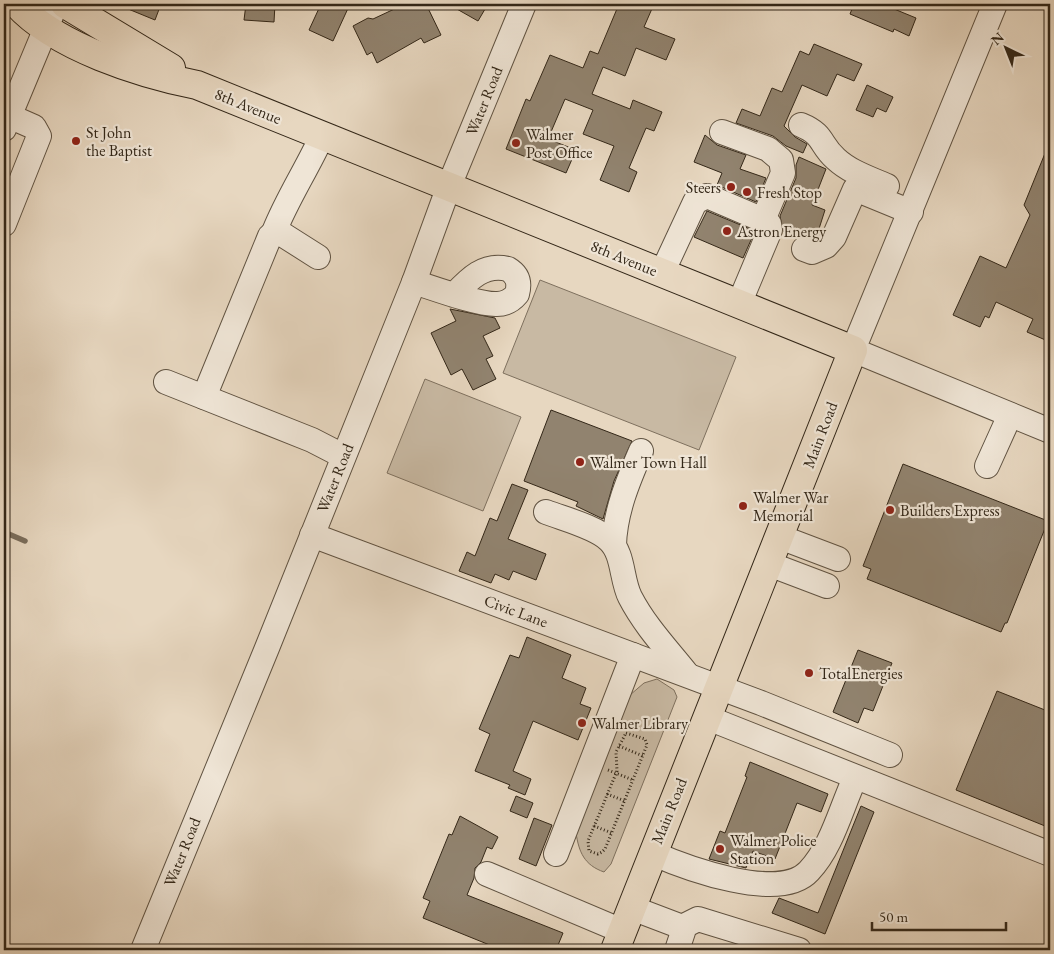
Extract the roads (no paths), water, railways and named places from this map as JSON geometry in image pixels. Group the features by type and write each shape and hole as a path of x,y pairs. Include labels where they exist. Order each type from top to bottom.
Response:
{"main road":[{"name":"8th Avenue","path":"17,4 28,15 51,16 108,58 166,79 197,86 853,350"},
{"name":"8th Avenue","path":"65,4 197,86"},
{"name":"Main Road","path":"623,930 853,350"}],"street":[{"name":"Water Road","path":"143,950 312,536 414,282 449,186 524,4"},
{"name":"Main Road","path":"853,350 995,4"},
{"path":"4,224 39,136 34,127 6,122 51,16"},
{"path":"801,124 816,131 832,155 844,166 914,205"},
{"path":"722,132 768,149 781,160 783,174 763,220"},
{"path":"204,397 264,247 274,232 284,207 305,172 322,136"},
{"path":"804,249 812,252 831,242 854,189 914,205"},
{"path":"662,273 696,202 707,196 769,224 770,230 739,304"},
{"path":"274,232 277,231 288,237 318,258"},
{"path":"414,282 454,295"},
{"name":"8th Avenue","path":"853,350 1050,431"},
{"path":"166,382 312,440 343,456"},
{"path":"988,466 1010,415"},
{"path":"614,545 614,532 622,498 641,451"},
{"path":"546,512 594,530 614,545 619,555 626,587 635,606 656,638 690,677"},
{"name":"Civic Lane","path":"312,536 633,655 890,755"},
{"path":"780,537 838,560"},
{"path":"769,564 827,586"},
{"path":"556,854 633,655"},
{"path":"708,718 1050,854"},
{"path":"652,853 694,870 739,881 780,884 797,880 815,863 855,778"},
{"path":"487,874 623,930 682,927 698,919 799,950"},
{"path":"677,950 683,932 682,927"}],"waterway":[{"path":"4,532 25,541"}],"place":[{"name":"St John the Baptist","path":"76,141"},
{"name":"Walmer Post Office","path":"516,143"},
{"name":"Steers","path":"731,187"},
{"name":"Fresh Stop","path":"747,192"},
{"name":"Astron Energy","path":"727,231"},
{"name":"Walmer Town Hall","path":"580,462"},
{"name":"Walmer War Memorial","path":"743,506"},
{"name":"Builders Express","path":"890,510"},
{"name":"TotalEnergies","path":"809,673"},
{"name":"Walmer Library","path":"582,723"},
{"name":"Walmer Police Station","path":"720,849"}]}
